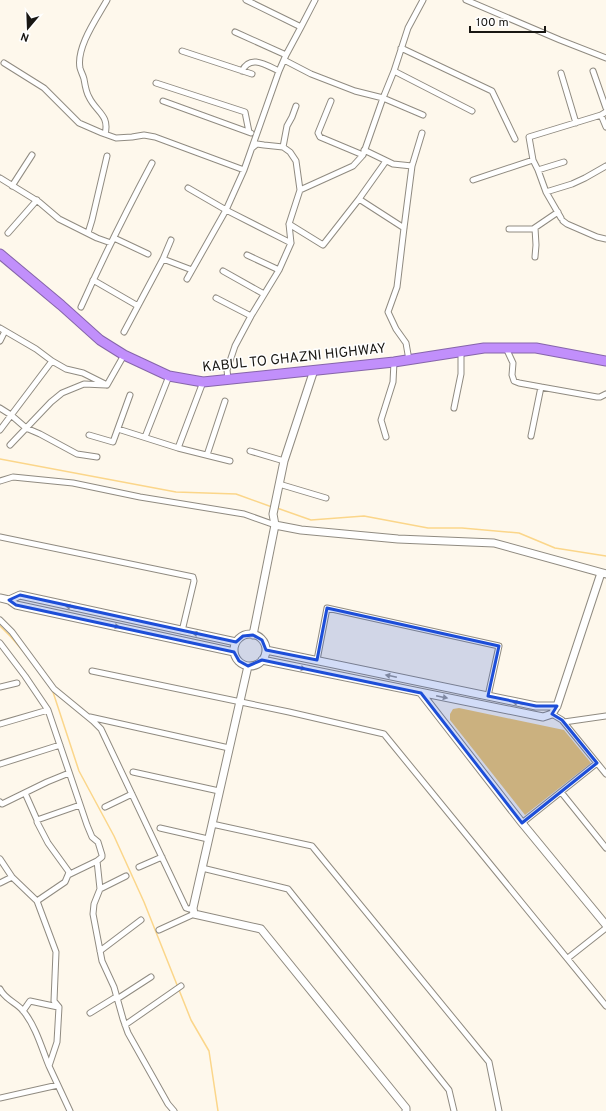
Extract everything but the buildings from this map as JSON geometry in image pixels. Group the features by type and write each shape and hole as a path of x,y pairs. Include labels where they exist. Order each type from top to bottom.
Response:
{"highway":[{"name":"KABUL TO GHAZNI HIGHWAY","path":"0,254 100,340 124,355 170,376 203,382 394,362 484,348 536,348 606,362"}],"street":[{"path":"105,134 107,127 105,120 88,97 80,67 81,51 85,39 91,25 107,0"},
{"path":"246,0 302,27"},
{"path":"187,279 226,210 244,170 279,71 314,0"},
{"path":"300,190 353,166 363,153 394,71 408,28 423,0"},
{"path":"466,0 606,58"},
{"path":"235,32 285,57 311,74 355,91 383,98 423,115"},
{"path":"401,48 492,91 515,139"},
{"path":"182,51 252,74"},
{"path":"242,71 243,67 249,62 257,62 279,71"},
{"path":"4,63 44,88 79,123 116,138 132,138 144,135 154,137 244,170"},
{"path":"394,71 472,111"},
{"path":"593,71 606,108"},
{"path":"561,73 576,123"},
{"path":"156,83 245,112 249,132"},
{"path":"163,101 256,134"},
{"path":"331,101 318,133 320,137 393,164 412,166"},
{"path":"283,147 287,126 296,106"},
{"path":"606,127 604,114 529,137 533,160 546,192 562,220 566,224 597,237 606,239"},
{"path":"409,360 406,343 396,329 388,312 397,287 412,166 422,133"},
{"path":"228,379 227,370 235,346 279,270 291,243 289,224 300,190 296,161 290,152 283,147 257,144 251,149"},
{"path":"12,186 32,155"},
{"path":"88,233 107,156"},
{"path":"473,180 533,160"},
{"path":"289,224 323,245 386,161"},
{"path":"538,170 564,162"},
{"path":"81,307 152,163"},
{"path":"546,192 586,178 606,166"},
{"path":"0,178 37,200 59,219 97,238 113,240 148,254"},
{"path":"188,188 226,210 291,243"},
{"path":"359,199 404,228"},
{"path":"8,233 37,200"},
{"path":"509,229 532,230 558,212"},
{"path":"534,257 536,245 535,228"},
{"path":"124,332 163,259 171,240"},
{"path":"247,255 279,270"},
{"path":"163,259 192,270"},
{"path":"223,271 264,294"},
{"path":"93,280 138,306"},
{"path":"216,298 251,316"},
{"path":"0,341 2,330 36,349 66,369 83,373 107,384"},
{"path":"506,348 513,363 512,375 514,381 597,397 606,394"},
{"path":"454,408 461,374 462,352"},
{"path":"107,384 124,355"},
{"path":"0,430 52,361"},
{"path":"386,438 381,420 393,382 394,362"},
{"path":"253,635 275,525 273,514 284,461 314,370"},
{"path":"145,437 170,376"},
{"path":"178,448 203,382"},
{"path":"10,444 50,402 62,393 84,384 107,384"},
{"path":"531,436 541,387"},
{"path":"89,435 112,442 130,395"},
{"path":"207,455 225,401"},
{"path":"0,408 26,428 77,454 97,457"},
{"path":"118,429 178,448 230,461"},
{"path":"250,452 284,461"},
{"path":"0,481 13,477 73,483 140,497 244,514 275,525 301,530 398,539 494,543 604,573 557,706 552,714 543,717 262,660"},
{"path":"279,487 326,498"},
{"path":"0,537 193,578 194,581 182,631"},
{"path":"9,600 20,595 236,642"},
{"path":"0,598 9,600 16,605 234,652"},
{"path":"317,660 327,608 499,646 488,696"},
{"path":"0,620 12,632 54,689 101,729 186,908 260,929 406,1108 406,1111"},
{"path":"253,635 262,640 266,650 265,655 258,664 248,666 238,661 234,652 236,642 239,638 253,635"},
{"path":"0,643 48,710 87,825 92,838 98,842 102,855 102,857 97,861 68,874"},
{"path":"266,650 536,706 557,706"},
{"path":"159,930 193,911 248,666"},
{"path":"92,671 289,712 384,734 606,1006"},
{"path":"0,687 17,683"},
{"path":"421,693 522,823 606,927 568,958"},
{"path":"0,724 48,710"},
{"path":"552,714 564,722 606,774"},
{"path":"87,716 229,748"},
{"path":"564,722 606,716"},
{"path":"0,764 60,745"},
{"path":"522,823 597,763"},
{"path":"133,772 219,791"},
{"path":"0,802 2,804 69,773"},
{"path":"561,792 606,848"},
{"path":"24,793 37,820 37,824 68,872 65,882 37,901"},
{"path":"105,807 132,794"},
{"path":"37,820 80,805"},
{"path":"212,824 312,846 489,1062 499,1111"},
{"path":"160,828 208,839"},
{"path":"139,867 162,857"},
{"path":"0,859 12,877 37,901 56,952 54,1001 59,1007 57,1042 49,1066"},
{"path":"97,861 100,889 94,904 93,914 102,961 114,987 125,1026 168,1104 174,1111"},
{"path":"202,868 288,889 449,1090 454,1111"},
{"path":"100,889 126,876"},
{"path":"0,883 12,877"},
{"path":"100,951 141,920"},
{"path":"90,1013 151,977"},
{"path":"125,1026 181,986"},
{"path":"0,989 2,993 23,1011 33,1025 49,1066 70,1111"},
{"path":"23,1011 30,1001 59,1007"},
{"path":"0,1098 58,1086"}],"highlighted area":[{"path":"20,595 236,642 243,636 253,635 262,640 266,650 317,660 327,608 499,646 488,696 536,706 557,706 552,714 562,720 597,763 522,823 421,693 262,660 248,666 239,661 234,652 16,605 9,600"}],"shaded area":[{"path":"459,708 564,730 591,763 525,815 450,720 450,714 453,709"}],"waterway":[{"path":"0,459 176,492 236,494 272,507"},
{"path":"277,508 311,520 364,516 428,528 462,528 519,533 555,548 606,556"},
{"path":"0,626 23,651"},
{"path":"52,689 79,771 114,836 144,902 191,1020 209,1051 218,1111"}]}
